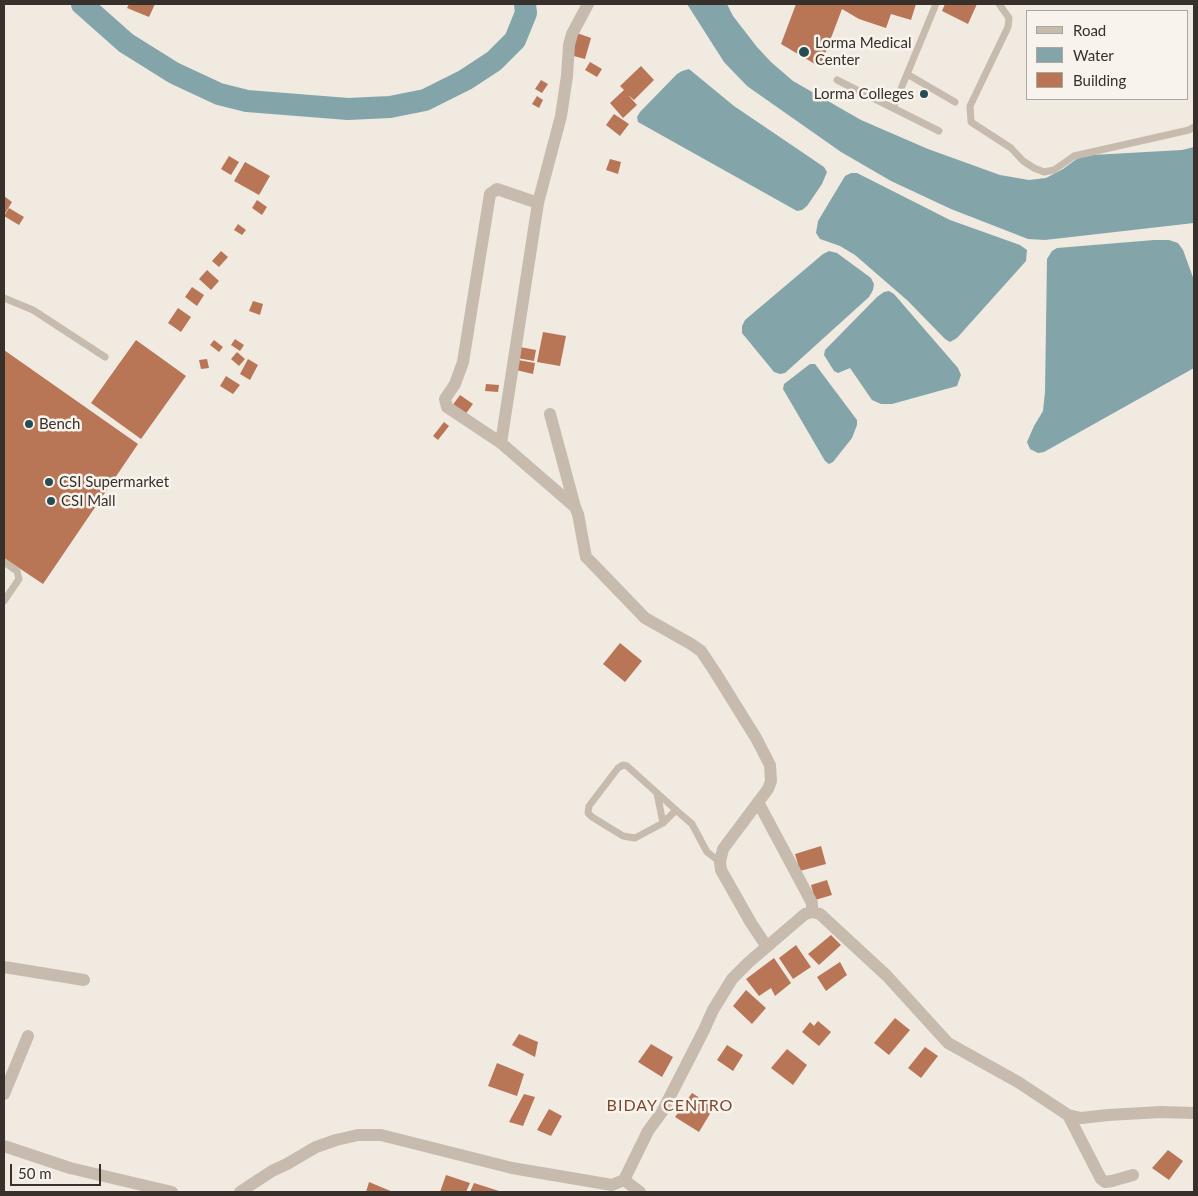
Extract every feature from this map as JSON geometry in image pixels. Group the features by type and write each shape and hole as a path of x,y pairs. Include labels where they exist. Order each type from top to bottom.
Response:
{"street":[{"path":"501,444 538,203 561,116 569,45 572,34 588,4"},
{"path":"538,203 497,189 490,194 463,362 455,384 445,399 447,407 501,444 575,507"},
{"path":"550,414 575,507 586,557 646,618 701,652 756,738 770,765 771,782 768,790 723,849 720,862 721,870 767,947"},
{"path":"758,802 812,903 812,912"},
{"path":"240,1192 272,1171 316,1147 358,1135 381,1135 512,1168 612,1185 624,1180 648,1131 662,1112 713,1010 732,979 805,914 812,912 820,914 887,976 948,1043 1018,1082 1068,1115 1081,1118 1161,1112 1194,1113"},
{"path":"4,967 84,980"},
{"path":"4,1094 28,1036"},
{"path":"1068,1115 1101,1179 1106,1182 1112,1182 1133,1175"},
{"path":"4,1146 70,1168 172,1192"},
{"path":"624,1180 640,1192"}],"lane":[{"path":"893,108 936,4"},
{"path":"999,4 1009,18 1008,27 970,106 971,122 1011,148 1023,161 1034,168 1044,172 1054,170 1074,156 1189,130 1194,127"},
{"path":"907,74 955,102"},
{"path":"837,80 939,131"},
{"path":"4,298 33,310 105,357"},
{"path":"4,562 17,571 20,579 4,601"},
{"path":"676,810 663,823 636,838 629,838 592,817 588,812 589,806 618,768 623,765 627,766 692,824 706,852 720,862"},
{"path":"657,793 663,823"}],"water":[{"path":"687,4 727,4 733,16 757,47 793,81 861,120 928,149 1000,175 1029,180 1046,178 1078,158 1092,155 1182,150 1194,147 1194,223 1045,240 1028,239 951,209 891,181 841,152 747,86 724,62"},
{"path":"689,69 734,106 824,167 827,172 822,184 807,206 797,211 638,122 637,117 640,112 677,74"},
{"path":"857,173 950,220 1020,245 1027,250 1026,261 957,338 950,342 945,339 908,301 855,255 840,246 820,239 816,233 818,221 845,176"},
{"path":"1169,240 1178,243 1183,250 1194,280 1194,368 1044,452 1038,453 1030,449 1027,442 1043,411 1045,392 1047,259 1052,251 1057,248"},
{"path":"829,251 837,253 871,278 874,284 873,290 869,297 785,373 774,372 742,333 742,326 745,320"},
{"path":"889,291 894,294 958,368 961,375 957,386 892,404 881,404 872,400 850,368 838,373 834,371 824,355 825,350 877,297"},
{"path":"810,364 815,364 857,420 852,438 833,462 829,464 825,461 783,389 784,384"}],"building":[{"path":"129,4 155,4 149,17 127,8"},
{"path":"796,4 916,4 911,20 891,14 886,28 859,19 842,9 820,67 781,44"},
{"path":"945,4 977,4 968,24 942,11"},
{"path":"577,33 591,38 585,59 570,55"},
{"path":"590,62 602,69 597,77 585,70"},
{"path":"641,66 654,80 634,100 628,95 637,105 623,118 610,103 624,90 620,86"},
{"path":"541,80 548,84 542,93 535,89"},
{"path":"537,96 543,100 539,108 532,104"},
{"path":"614,114 629,124 620,136 606,125"},
{"path":"229,156 239,162 231,175 221,169"},
{"path":"610,159 621,162 618,174 606,170"},
{"path":"245,162 270,176 259,195 234,181"},
{"path":"4,196 12,202 4,215"},
{"path":"257,200 267,207 262,215 252,208"},
{"path":"9,208 24,217 19,225 4,216"},
{"path":"238,224 246,230 242,235 234,230"},
{"path":"221,251 228,257 219,267 212,261"},
{"path":"207,270 219,281 211,290 199,279"},
{"path":"192,287 204,295 197,306 185,297"},
{"path":"253,301 263,304 260,315 249,311"},
{"path":"178,308 191,317 181,332 168,323"},
{"path":"543,332 566,336 560,366 537,362"},
{"path":"235,339 244,345 240,351 231,345"},
{"path":"136,340 186,376 141,439 91,403"},
{"path":"214,340 223,347 219,352 210,345"},
{"path":"520,347 536,350 534,361 517,358"},
{"name":"CSI Mall","path":"4,350 138,444 43,584 4,558"},
{"path":"237,352 245,359 239,366 231,359"},
{"path":"207,359 209,368 201,369 199,360"},
{"path":"248,359 258,365 250,380 240,374"},
{"path":"518,360 535,363 533,374 516,370"},
{"path":"226,376 240,385 233,394 220,386"},
{"path":"486,384 499,385 498,392 485,391"},
{"path":"460,395 473,404 464,416 452,406"},
{"path":"444,422 449,426 438,440 433,436"},
{"path":"620,643 642,661 625,682 603,664"},
{"path":"821,846 826,864 800,871 795,854"},
{"path":"827,880 832,895 815,900 811,885"},
{"path":"831,935 841,945 819,965 808,954"},
{"path":"796,945 811,967 793,979 779,958"},
{"path":"774,958 791,983 775,996 771,988 759,996 746,979"},
{"path":"840,962 847,975 826,991 817,977"},
{"path":"746,990 766,1008 752,1024 733,1006"},
{"path":"895,1018 910,1030 889,1055 874,1043"},
{"path":"818,1021 831,1032 819,1046 802,1032 810,1022 814,1026"},
{"path":"519,1034 538,1042 535,1057 512,1045"},
{"path":"651,1044 673,1057 662,1077 638,1062"},
{"path":"727,1045 743,1055 733,1071 717,1060"},
{"path":"925,1047 938,1056 921,1078 908,1068"},
{"path":"787,1049 807,1065 793,1085 771,1068"},
{"path":"497,1063 524,1074 517,1096 488,1086"},
{"path":"692,1093 714,1107 699,1132 675,1117"},
{"path":"524,1094 535,1097 523,1126 509,1122"},
{"path":"549,1109 562,1116 551,1136 537,1130"},
{"path":"1168,1150 1183,1161 1169,1180 1152,1168"},
{"path":"446,1175 470,1183 466,1192 440,1192"},
{"path":"369,1182 393,1192 366,1192"},
{"path":"474,1183 499,1191 470,1192"}],"waterway":[{"path":"82,4 126,43 174,73 219,94 247,101 348,109 390,107 425,100 465,80 494,61 515,40 526,13 525,4"}],"place":[{"name":"Lorma Medical Center","path":"804,52"},
{"name":"Lorma Colleges","path":"924,94"},
{"name":"Bench","path":"29,424"},
{"name":"CSI Supermarket","path":"49,482"},
{"name":"CSI Mall","path":"51,501"}],"district":[{"name":"BIDAY CENTRO","path":"670,1106"}]}
